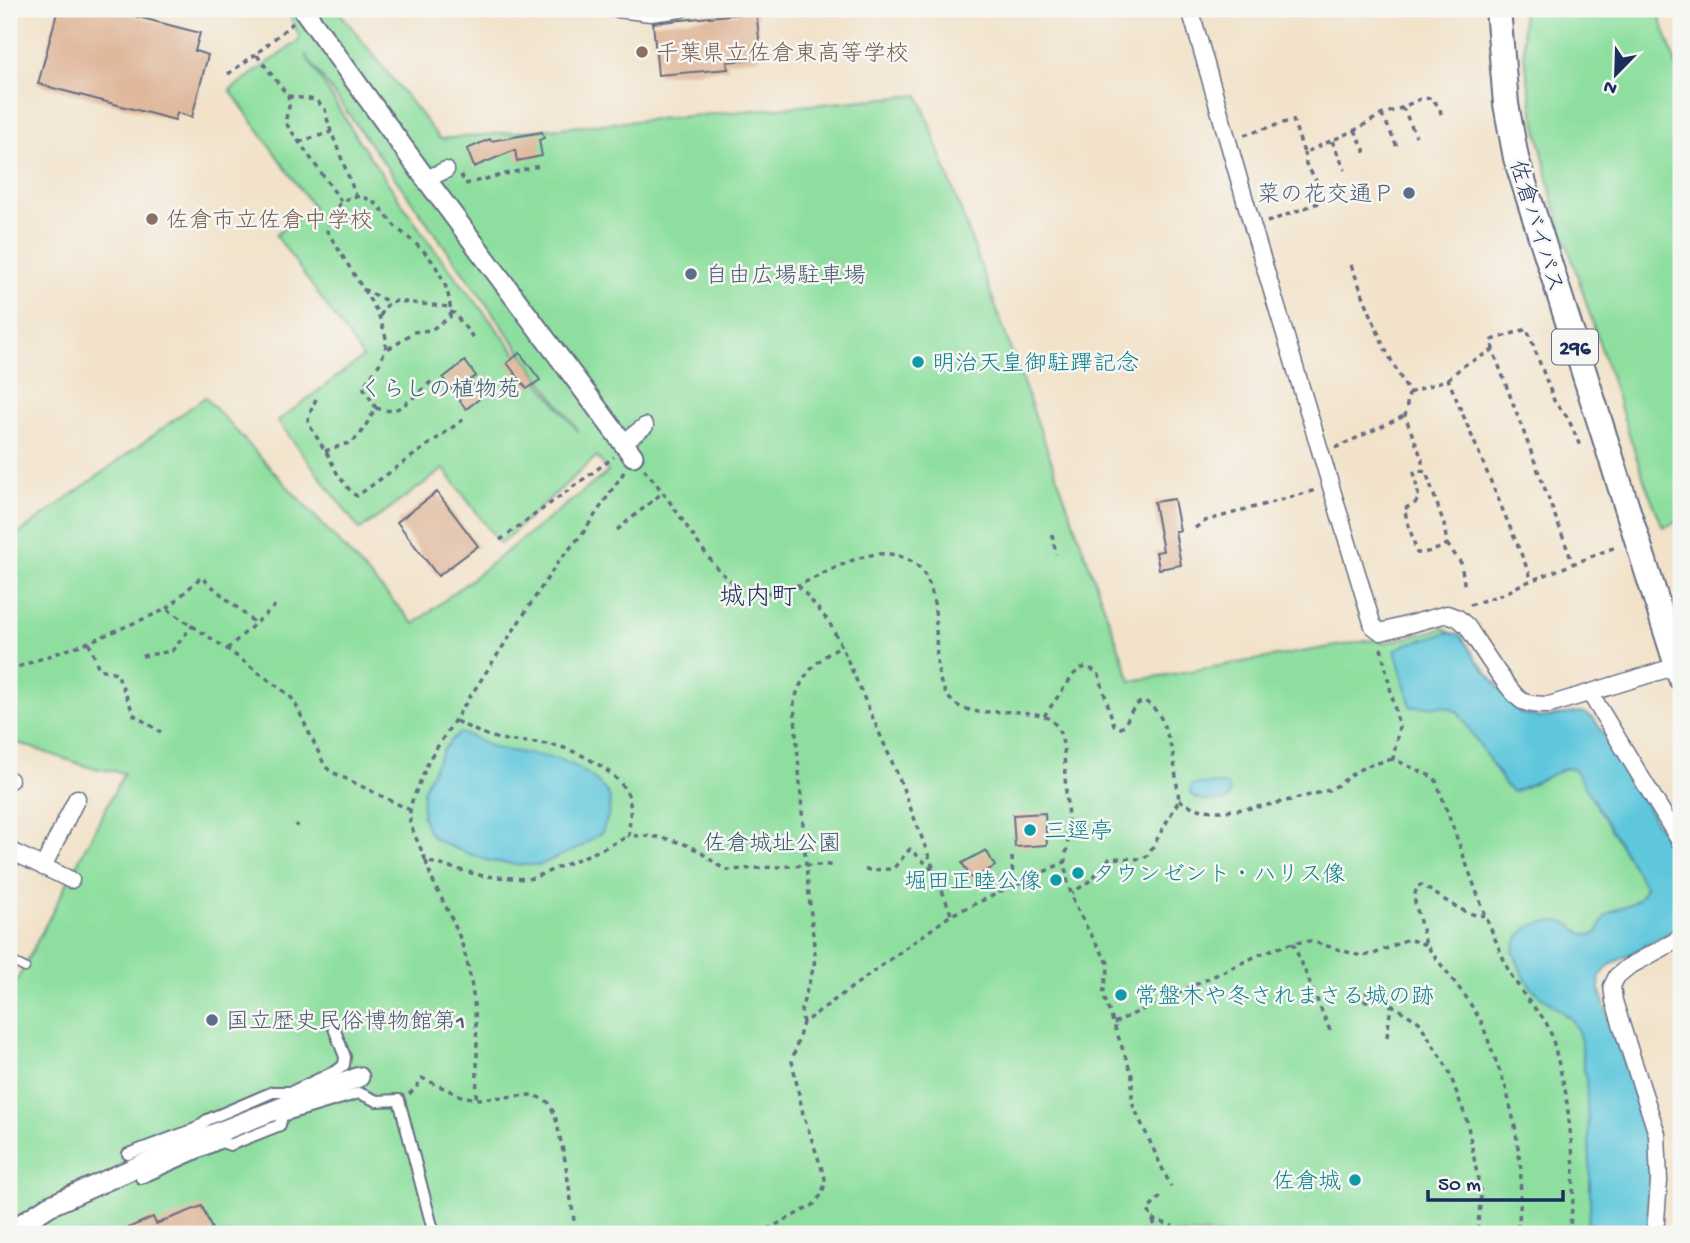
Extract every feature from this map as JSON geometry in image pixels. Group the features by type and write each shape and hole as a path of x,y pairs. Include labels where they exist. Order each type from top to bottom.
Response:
{"highway":[{"name":"佐倉バイパス","path":"1498,9 1506,104 1516,158 1679,672"}],"street":[{"path":"618,9 651,13 681,9"},
{"path":"1190,9 1373,626 1381,632 1447,614 1458,618 1467,626 1510,688 1521,700 1535,705 1549,705 1679,672"},
{"path":"304,11 628,449 645,426"},
{"path":"426,179 453,172"},
{"path":"1590,693 1681,844"},
{"path":"43,867 77,798"},
{"path":"9,850 71,880"},
{"path":"1655,1234 1659,1181 1657,1134 1612,986 1617,976 1628,967 1681,938"},
{"path":"128,1154 195,1129 207,1120 273,1092 291,1093 338,1070 344,1065 345,1057 332,1023"},
{"path":"9,1232 49,1206 137,1167 359,1077"},
{"path":"141,1178 222,1142 230,1145 255,1136 280,1125 282,1116 298,1111 359,1093 377,1101 399,1100 434,1234"}],"lane":[{"path":"9,960 25,968"}],"path":[{"path":"228,74 256,54 304,11"},
{"path":"256,54 288,96 290,103 285,122 341,201"},
{"path":"288,96 316,100 325,109 356,196"},
{"path":"1304,153 1420,99 1432,98 1440,109 1442,119"},
{"path":"1401,108 1416,136"},
{"path":"1381,115 1396,147"},
{"path":"1228,139 1293,120 1306,164 1319,185 1324,201 1253,228"},
{"path":"1355,130 1367,156"},
{"path":"299,142 331,132"},
{"path":"1332,141 1345,170"},
{"path":"453,172 466,184 543,165"},
{"path":"385,350 413,332 431,330 450,317 449,294 434,261 388,218 379,206 356,196 341,201 334,211 327,231 380,317 387,341 380,363 362,387 376,408 392,410 432,381"},
{"path":"1351,265 1383,345 1409,393 1405,416 1422,459 1422,471"},
{"path":"362,288 389,302 410,302 450,309 475,340"},
{"path":"380,317 389,302"},
{"path":"1573,564 1493,350 1492,340 1527,329 1555,403 1568,418 1580,446"},
{"path":"1409,393 1448,379 1463,366 1493,350"},
{"path":"1448,379 1532,580"},
{"path":"316,399 308,423 338,475 357,496 464,419"},
{"path":"325,451 352,442 360,435 376,408"},
{"path":"1321,455 1405,416"},
{"path":"628,449 714,565 741,588 756,593 770,593 798,585 875,554 893,553 913,561 929,584 937,624 937,662 944,691 952,701 956,705 978,712 1036,714 1053,721 1063,742 1068,838 1066,872 1076,906 1108,963 1109,972 1103,992 1132,1075 1132,1103 1171,1187"},
{"path":"500,540 628,449"},
{"path":"476,1099 478,1040 466,954 410,824 412,801 430,758 558,562 583,533 612,491 628,449"},
{"path":"1447,544 1432,552 1417,553 1404,509 1419,499 1414,472 1426,472 1444,524 1447,544 1461,563 1465,589"},
{"path":"1195,528 1205,521 1330,486"},
{"path":"617,530 662,493"},
{"path":"1052,534 1056,554"},
{"path":"1447,614 1506,593 1637,538"},
{"path":"9,670 89,642 167,609 201,577 256,623"},
{"path":"798,585 829,622 841,645 899,778 951,915"},
{"path":"227,649 278,603"},
{"path":"167,609 227,649 294,701 325,766 330,771 410,810"},
{"path":"142,656 172,651 193,625"},
{"path":"1381,632 1380,644 1399,727 1394,759"},
{"path":"89,642 99,668 117,673 134,715 161,732"},
{"path":"758,1234 812,1206 825,1186 825,1178 803,1114 792,1061 803,1023 801,1010 815,955 794,703 809,671 841,645"},
{"path":"1044,716 1074,674 1086,667 1098,672 1114,725 1124,726 1139,702 1150,703 1161,718 1173,754 1179,800 1148,855 1143,859 1110,858 1091,880 1072,893"},
{"path":"455,721 488,736 561,747 587,758 618,779 626,791 629,799 629,836"},
{"path":"1179,800 1202,810 1214,811 1262,805 1329,790 1365,766 1394,759 1435,778 1508,972 1545,1020 1552,1036 1566,1094 1574,1166 1569,1234"},
{"path":"426,861 483,876 526,879 589,855 629,836 642,835 677,841 698,850 719,867 728,870 806,864 834,865"},
{"path":"865,870 893,869 910,849 935,872"},
{"path":"1012,857 1013,886"},
{"path":"803,1023 951,915 1065,862"},
{"path":"1485,915 1478,917 1422,885 1417,886 1415,898 1426,945 1480,1021 1506,1088 1521,1169 1517,1234"},
{"path":"1114,1023 1265,952 1293,943 1310,941 1361,956 1374,954 1408,939 1426,945"},
{"path":"1293,943 1331,1033"},
{"path":"1378,999 1372,993 1358,992 1354,997 1356,1001 1384,1000 1419,1022 1448,1069 1467,1121 1481,1195 1477,1234"},
{"path":"1387,1037 1391,1005"},
{"path":"399,1100 416,1088 422,1079 461,1096 476,1099 531,1095 548,1102 555,1115 565,1160 576,1234"},
{"path":"1158,1234 1148,1210 1162,1195"},
{"path":"1152,1219 1173,1226"}],"green space":[{"name":"佐倉城址公園","path":"287,9 337,9 440,139 919,95 1131,681 1372,640 1385,643 1444,628 1461,636 1520,713 1540,718 1582,712 1594,719 1681,864 1681,926 1608,966 1599,979 1604,1005 1646,1126 1648,1234 9,1234 9,996 124,773 89,767 9,740 9,541 205,397 414,624 608,472 597,456 500,544 444,469 360,530 278,421 363,357 276,235 313,207 230,90 300,38","holes":["305,54 577,429 430,244 357,138"]},
{"path":"1522,9 1657,9 1681,79 1681,521 1663,527 1645,483 1553,201 1532,106 1524,54"}],"water":[{"path":"1446,633 1461,636 1520,713 1540,718 1582,712 1594,719 1681,864 1681,926 1608,966 1599,979 1604,1005 1646,1126 1652,1175 1648,1234 1585,1234 1590,1209 1590,1164 1582,1046 1572,1020 1531,987 1513,951 1524,931 1544,922 1562,922 1585,935 1596,934 1607,915 1635,902 1645,886 1575,770 1567,768 1513,792 1507,787 1458,712 1444,706 1411,707 1395,650 1406,644"},
{"path":"460,733 494,748 558,759 592,777 607,792 610,799 609,813 602,832 581,847 540,865 489,861 435,839 422,816 423,790 443,750"},
{"path":"1191,786 1227,786 1229,797 1225,801 1198,798 1190,793"}],"building":[{"path":"58,9 107,9 200,33 195,51 208,55 192,117 177,113 175,120 38,84"},
{"path":"737,9 756,9 761,58 727,62 728,69 658,75 653,23 738,14"},
{"path":"542,132 544,138 539,140 542,156 517,161 515,150 474,167 467,149 490,139 491,141"},
{"path":"520,353 540,380 527,389 507,363"},
{"path":"465,361 476,376 470,380 482,397 466,409 443,378"},
{"path":"437,492 478,546 438,576 397,522"},
{"path":"1174,499 1180,531 1175,531 1181,565 1159,569 1156,552 1163,551 1154,502"},
{"name":"三逕亭","path":"1045,813 1047,845 1015,847 1013,815"},
{"path":"986,850 995,866 972,879 962,863"},
{"path":"202,1206 214,1234 114,1234 153,1217 156,1224"}],"place":[{"name":"千葉県立佐倉東高等学校","path":"642,52"},
{"name":"菜の花交通Ｐ","path":"1409,193"},
{"name":"佐倉市立佐倉中学校","path":"152,219"},
{"name":"自由広場駐車場","path":"691,274"},
{"name":"明治天皇御駐蹕記念","path":"918,362"},
{"name":"三逕亭","path":"1030,830"},
{"name":"タウンゼント・ハリス像","path":"1078,873"},
{"name":"堀田正睦公像","path":"1056,880"},
{"name":"常盤木や冬されまさる城の跡","path":"1121,995"},
{"name":"国立歴史民俗博物館第1","path":"212,1020"},
{"name":"佐倉城","path":"1355,1180"}],"district":[{"name":"城内町","path":"758,595"}],"park label":[{"name":"くらしの植物苑","path":"440,388"}]}
